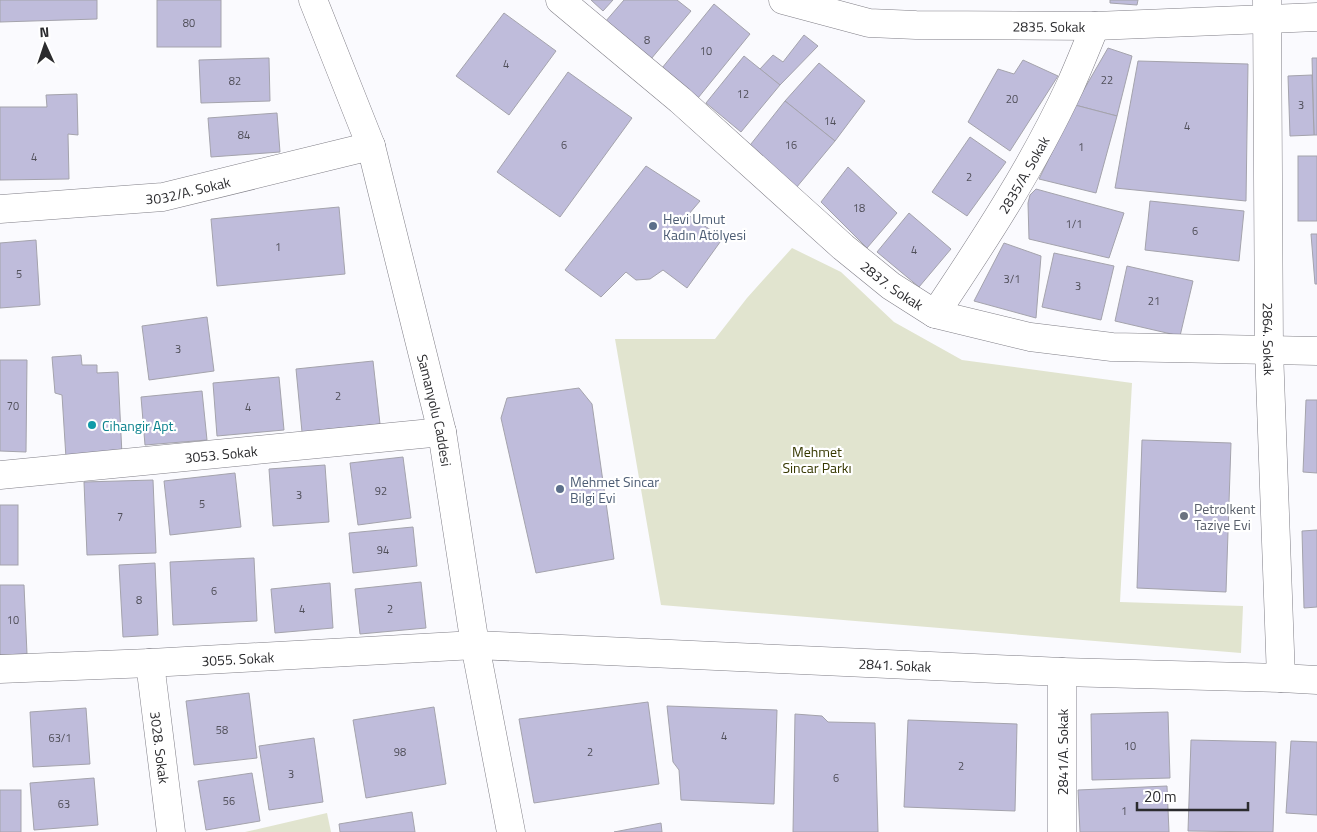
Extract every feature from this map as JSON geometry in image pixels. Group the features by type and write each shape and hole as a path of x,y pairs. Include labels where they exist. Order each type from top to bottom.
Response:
{"street":[{"name":"Samanyolu Caddesi","path":"313,0 371,146 442,432 475,645 511,832"},
{"name":"2837. Sokak","path":"560,0 680,100 843,247 891,286 934,314 1030,337 1112,347 1317,351"},
{"name":"2835. Sokak","path":"783,0 868,23 1095,26 1267,10 1317,17"},
{"name":"2864. Sokak","path":"1267,10 1269,350 1280,678"},
{"name":"2835/A. Sokak","path":"934,314 980,248 1035,153 1070,86 1095,26"},
{"name":"3032/A. Sokak","path":"0,209 163,196 371,146"},
{"name":"3053. Sokak","path":"0,475 442,432"},
{"name":"2841. Sokak","path":"475,645 1062,672 1317,680"},
{"name":"3055. Sokak","path":"0,669 150,663 475,645"},
{"name":"3028. Sokak","path":"150,663 172,832"},
{"name":"2841/A. Sokak","path":"1062,672 1062,832"}],"green space":[{"name":"Mehmet Sincar Parkı","path":"792,248 841,272 894,322 962,360 1132,383 1120,602 1243,606 1241,653 661,605 615,339 715,339 747,298"},
{"path":"327,813 331,832 245,832"}],"building":[{"path":"0,0 97,0 97,19 0,22"},
{"path":"157,0 221,0 221,47 157,47"},
{"path":"591,0 613,0 603,11"},
{"path":"624,0 677,0 691,11 651,59 605,22"},
{"path":"1110,0 1138,0 1137,5 1110,3"},
{"path":"714,4 750,34 698,98 662,68"},
{"path":"504,13 556,51 509,115 456,76"},
{"path":"804,35 818,46 780,85 760,69 773,55 783,62"},
{"path":"1108,48 1132,56 1117,116 1075,105"},
{"path":"744,56 780,85 741,132 706,103"},
{"path":"269,58 270,101 201,103 199,60"},
{"path":"1312,58 1317,58 1317,135 1314,135"},
{"path":"1023,60 1058,76 1010,151 968,122 998,69 1014,74"},
{"path":"1138,61 1248,64 1246,201 1115,188"},
{"path":"819,63 865,101 835,141 785,101"},
{"path":"568,72 632,118 560,217 497,172"},
{"path":"1312,75 1314,135 1290,136 1288,76"},
{"path":"77,94 78,135 68,134 69,179 0,180 0,107 47,107 46,95"},
{"path":"785,101 835,141 796,188 747,149"},
{"path":"1075,105 1117,116 1096,193 1039,179"},
{"path":"277,113 280,152 211,157 208,118"},
{"path":"970,137 1006,162 967,216 932,192"},
{"path":"1298,156 1317,156 1317,221 1298,221"},
{"name":"Hevi Umut Kadın Atölyesi","path":"646,166 700,201 688,215 723,238 687,288 663,270 650,279 636,280 626,272 601,297 565,270"},
{"path":"848,167 897,213 867,248 821,202"},
{"path":"1036,189 1124,213 1109,258 1029,239 1028,203 1030,195"},
{"path":"1150,201 1244,211 1239,261 1145,250"},
{"path":"339,207 345,274 217,286 211,219"},
{"path":"909,213 951,249 919,287 877,252"},
{"path":"1311,234 1317,234 1317,284 1315,284"},
{"path":"36,240 40,305 0,308 0,243"},
{"path":"1004,243 1041,256 1036,318 974,301"},
{"path":"1054,253 1114,266 1101,320 1042,307"},
{"path":"1127,266 1193,281 1180,336 1115,321"},
{"path":"207,317 214,371 149,380 142,326"},
{"name":"Cihangir Apt.","path":"81,355 82,365 97,365 97,373 118,372 122,455 66,458 62,395 55,393 52,357"},
{"path":"0,360 27,360 26,452 0,451"},
{"path":"373,361 380,424 302,432 296,369"},
{"path":"279,377 284,430 217,436 213,383"},
{"name":"Mehmet Sincar Bilgi Evi","path":"579,388 592,404 614,559 536,573 501,418 507,398"},
{"path":"202,391 207,440 145,445 141,397"},
{"path":"1306,400 1317,400 1317,473 1303,472"},
{"name":"Petrolkent Taziye Evi","path":"1142,440 1231,443 1226,592 1137,588"},
{"path":"403,457 411,518 358,525 350,463"},
{"path":"325,465 329,522 273,526 269,469"},
{"path":"235,473 241,527 170,535 164,481"},
{"path":"153,480 156,553 87,555 84,482"},
{"path":"0,505 18,505 18,565 0,565"},
{"path":"413,527 417,566 353,573 349,533"},
{"path":"1317,530 1317,607 1304,608 1302,531"},
{"path":"254,558 257,621 173,625 170,562"},
{"path":"155,563 158,635 123,637 119,565"},
{"path":"421,582 426,628 360,634 355,589"},
{"path":"330,583 333,628 275,633 271,589"},
{"path":"0,585 24,585 27,654 0,655"},
{"path":"249,693 257,758 194,765 186,701"},
{"path":"648,702 659,784 534,803 519,719"},
{"path":"667,706 777,710 774,804 681,800 679,770 673,762"},
{"path":"434,707 446,784 366,798 353,720"},
{"path":"86,708 90,764 33,767 30,712"},
{"path":"1168,712 1170,778 1092,780 1091,714"},
{"path":"795,714 822,716 828,722 875,723 878,832 793,832"},
{"path":"908,720 1017,724 1015,811 904,807"},
{"path":"314,738 323,802 269,810 259,746"},
{"path":"1191,740 1276,742 1273,832 1188,831"},
{"path":"1291,741 1317,742 1317,815 1286,813"},
{"path":"252,773 260,821 206,830 198,781"},
{"path":"94,778 98,825 34,830 30,783"},
{"path":"1167,786 1169,832 1080,832 1078,790"},
{"path":"0,790 21,790 21,832 0,832"},
{"path":"412,812 415,832 340,832 339,824"},
{"path":"661,823 662,832 614,832"}],"place":[{"name":"Hevi Umut Kadın Atölyesi","path":"653,226"},
{"name":"Cihangir Apt.","path":"92,425"},
{"name":"Mehmet Sincar Bilgi Evi","path":"560,489"},
{"name":"Petrolkent Taziye Evi","path":"1184,516"}]}
